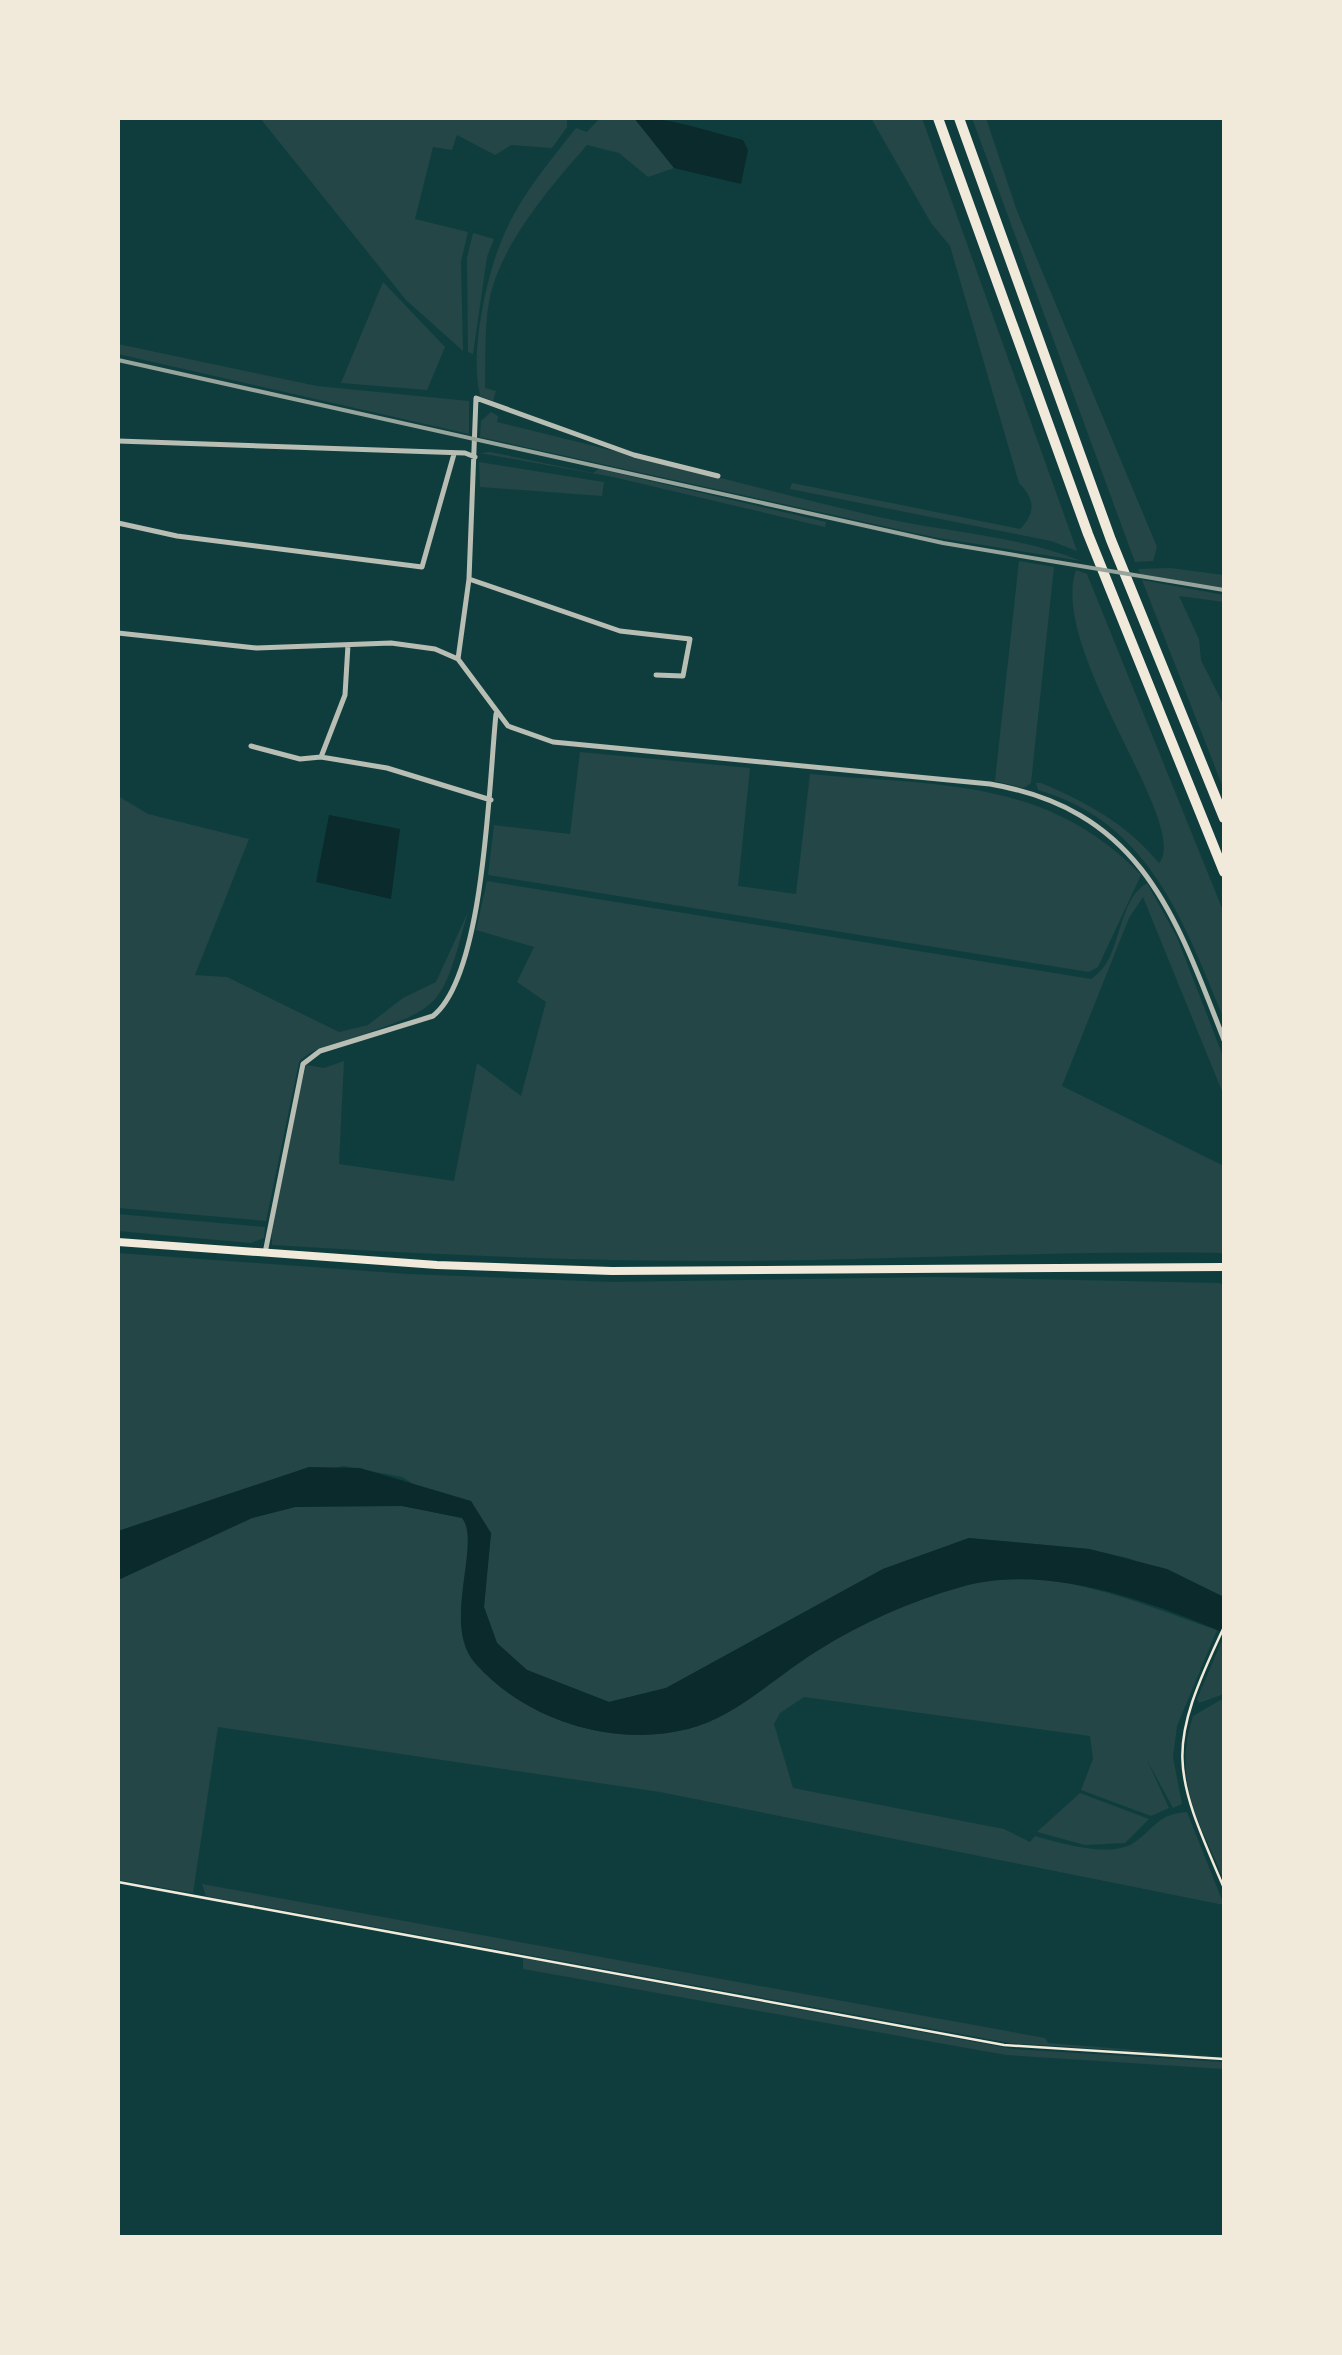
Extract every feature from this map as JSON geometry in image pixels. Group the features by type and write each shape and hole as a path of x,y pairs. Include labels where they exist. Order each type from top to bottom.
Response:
{"highway":[{"path":"938,118 1088,534 1224,872"},
{"path":"959,118 1110,540 1224,818"}],"main road":[{"path":"118,1242 612,1271 1224,1267"}],"street":[{"path":"458,658 469,579 476,398 634,455 718,476"},
{"path":"118,441 475,457"},
{"path":"118,523 176,536 422,568 454,454"},
{"path":"469,579 620,631 690,639 682,676 656,676"},
{"path":"118,633 258,648 411,643 458,658 496,714 517,730 553,742 990,784 1042,798 1079,816 1143,868 1172,911 1224,1040"},
{"path":"321,757 345,695 348,645"},
{"path":"265,1253 303,1064 320,1051 439,1012 459,969 482,876 496,714"},
{"path":"251,746 300,760 321,757 387,768 491,800"}],"path":[{"path":"1224,1628 1205,1668 1184,1732 1181,1778 1224,1888"},
{"path":"118,1882 1004,2045 1224,2059"}],"shaded area":[{"path":"260,118 567,118 567,127 552,148 511,145 495,155 457,135 452,150 433,147 415,219 468,232 461,261 463,351 406,300"},
{"path":"600,118 634,118 674,168 648,177 619,153 587,145 573,161 528,218 503,260 486,323 485,388 496,391 493,401 480,396 480,321 488,281 505,233 527,193 576,128 587,132"},
{"path":"634,118 675,122 743,140 748,150 741,184 674,168"},
{"path":"871,118 922,118 1077,551 1051,541 790,489 792,483 1020,529 1031,512 1031,500 1019,483 950,246 931,223"},
{"path":"972,118 986,118 1017,211 1157,547 1153,561 1135,562"},
{"path":"473,233 494,239 487,257 473,354 468,352 467,258"},
{"path":"383,282 445,347 427,390 341,383"},
{"path":"118,344 317,386 469,401 469,434 118,354"},
{"path":"491,412 498,416 497,422 874,516 1005,540 1081,561 933,537 480,437 481,421"},
{"path":"480,453 593,473 599,469 826,522 825,527 613,477"},
{"path":"479,462 604,482 602,496 480,487"},
{"path":"1019,561 1054,567 1031,783 1024,788 995,781"},
{"path":"1170,568 1224,575 1224,588 1140,574 1138,569"},
{"path":"1076,570 1087,574 1224,913 1224,1019 1177,913 1136,851 1109,826 1077,805 1038,790 1036,783 1041,783 1105,816 1159,863 1164,843 1156,813 1082,644 1073,604"},
{"path":"1142,580 1224,595 1224,602 1179,596 1199,639 1201,660 1224,706 1224,790"},
{"path":"580,752 750,768 738,886 796,894 810,774 945,785 1028,803 1105,843 1141,875 1098,967 1089,972 488,875 494,825 570,834"},
{"path":"118,796 148,814 249,839 195,975 227,977 339,1032 368,1025 403,998 436,982 468,912 451,969 434,1000 403,1020 316,1050 299,1062 266,1221 118,1208"},
{"path":"329,815 400,829 391,899 316,882"},
{"path":"487,881 1091,979 1109,958 1136,892 1147,883 1177,937 1224,1059 1224,1096 1143,897 1129,918 1062,1086 1224,1166 1224,1253 662,1261 272,1245 271,1222 306,1065 324,1068 344,1061 339,1164 454,1181 477,1063 521,1096 546,1002 517,982 534,947 476,930"},
{"path":"118,1214 265,1227 264,1238 251,1243 118,1231"},
{"path":"118,1253 409,1274 612,1282 936,1277 1220,1283 1224,1286 1224,1597 1128,1558 1089,1549 969,1538 883,1569 666,1688 609,1702 527,1670 497,1643 484,1607 491,1533 402,1477 343,1466 118,1531"},
{"path":"309,1467 360,1468 471,1501 491,1533 484,1607 497,1643 527,1670 609,1702 666,1688 883,1569 969,1538 1089,1549 1167,1569 1224,1597 1224,1633 1095,1589 1027,1579 993,1581 942,1593 869,1622 706,1723 659,1734 630,1735 572,1725 544,1714 495,1683 475,1663 461,1627 468,1545 462,1518 402,1506 295,1507 252,1518 118,1580 118,1531"},
{"path":"403,1506 462,1518 468,1547 461,1628 465,1647 475,1663 519,1700 572,1725 600,1731 659,1734 706,1723 869,1622 942,1593 994,1580 1027,1579 1092,1589 1217,1630 1177,1726 1173,1757 1182,1804 1173,1808 1147,1760 1169,1808 1151,1816 1081,1790 1093,1759 1090,1736 804,1697 780,1713 774,1724 793,1788 1004,1829 1030,1842 1035,1836 1086,1848 1125,1847 1163,1818 1187,1812 1224,1905 660,1792 218,1727 193,1893 118,1880 118,1580 252,1518 295,1507"},
{"path":"1224,1636 1224,1694 1199,1703 1197,1699"},
{"path":"1224,1698 1224,1880 1191,1800 1185,1761 1193,1716"},
{"path":"1080,1793 1149,1819 1125,1843 1085,1845 1037,1832"},
{"path":"202,1884 1045,2038 1048,2043 1224,2057 1010,2043 206,1896"},
{"path":"523,1958 1013,2049 1224,2062 1224,2069 1006,2055 523,1969"}],"railway":[{"path":"118,360 943,543 1224,590"}]}
